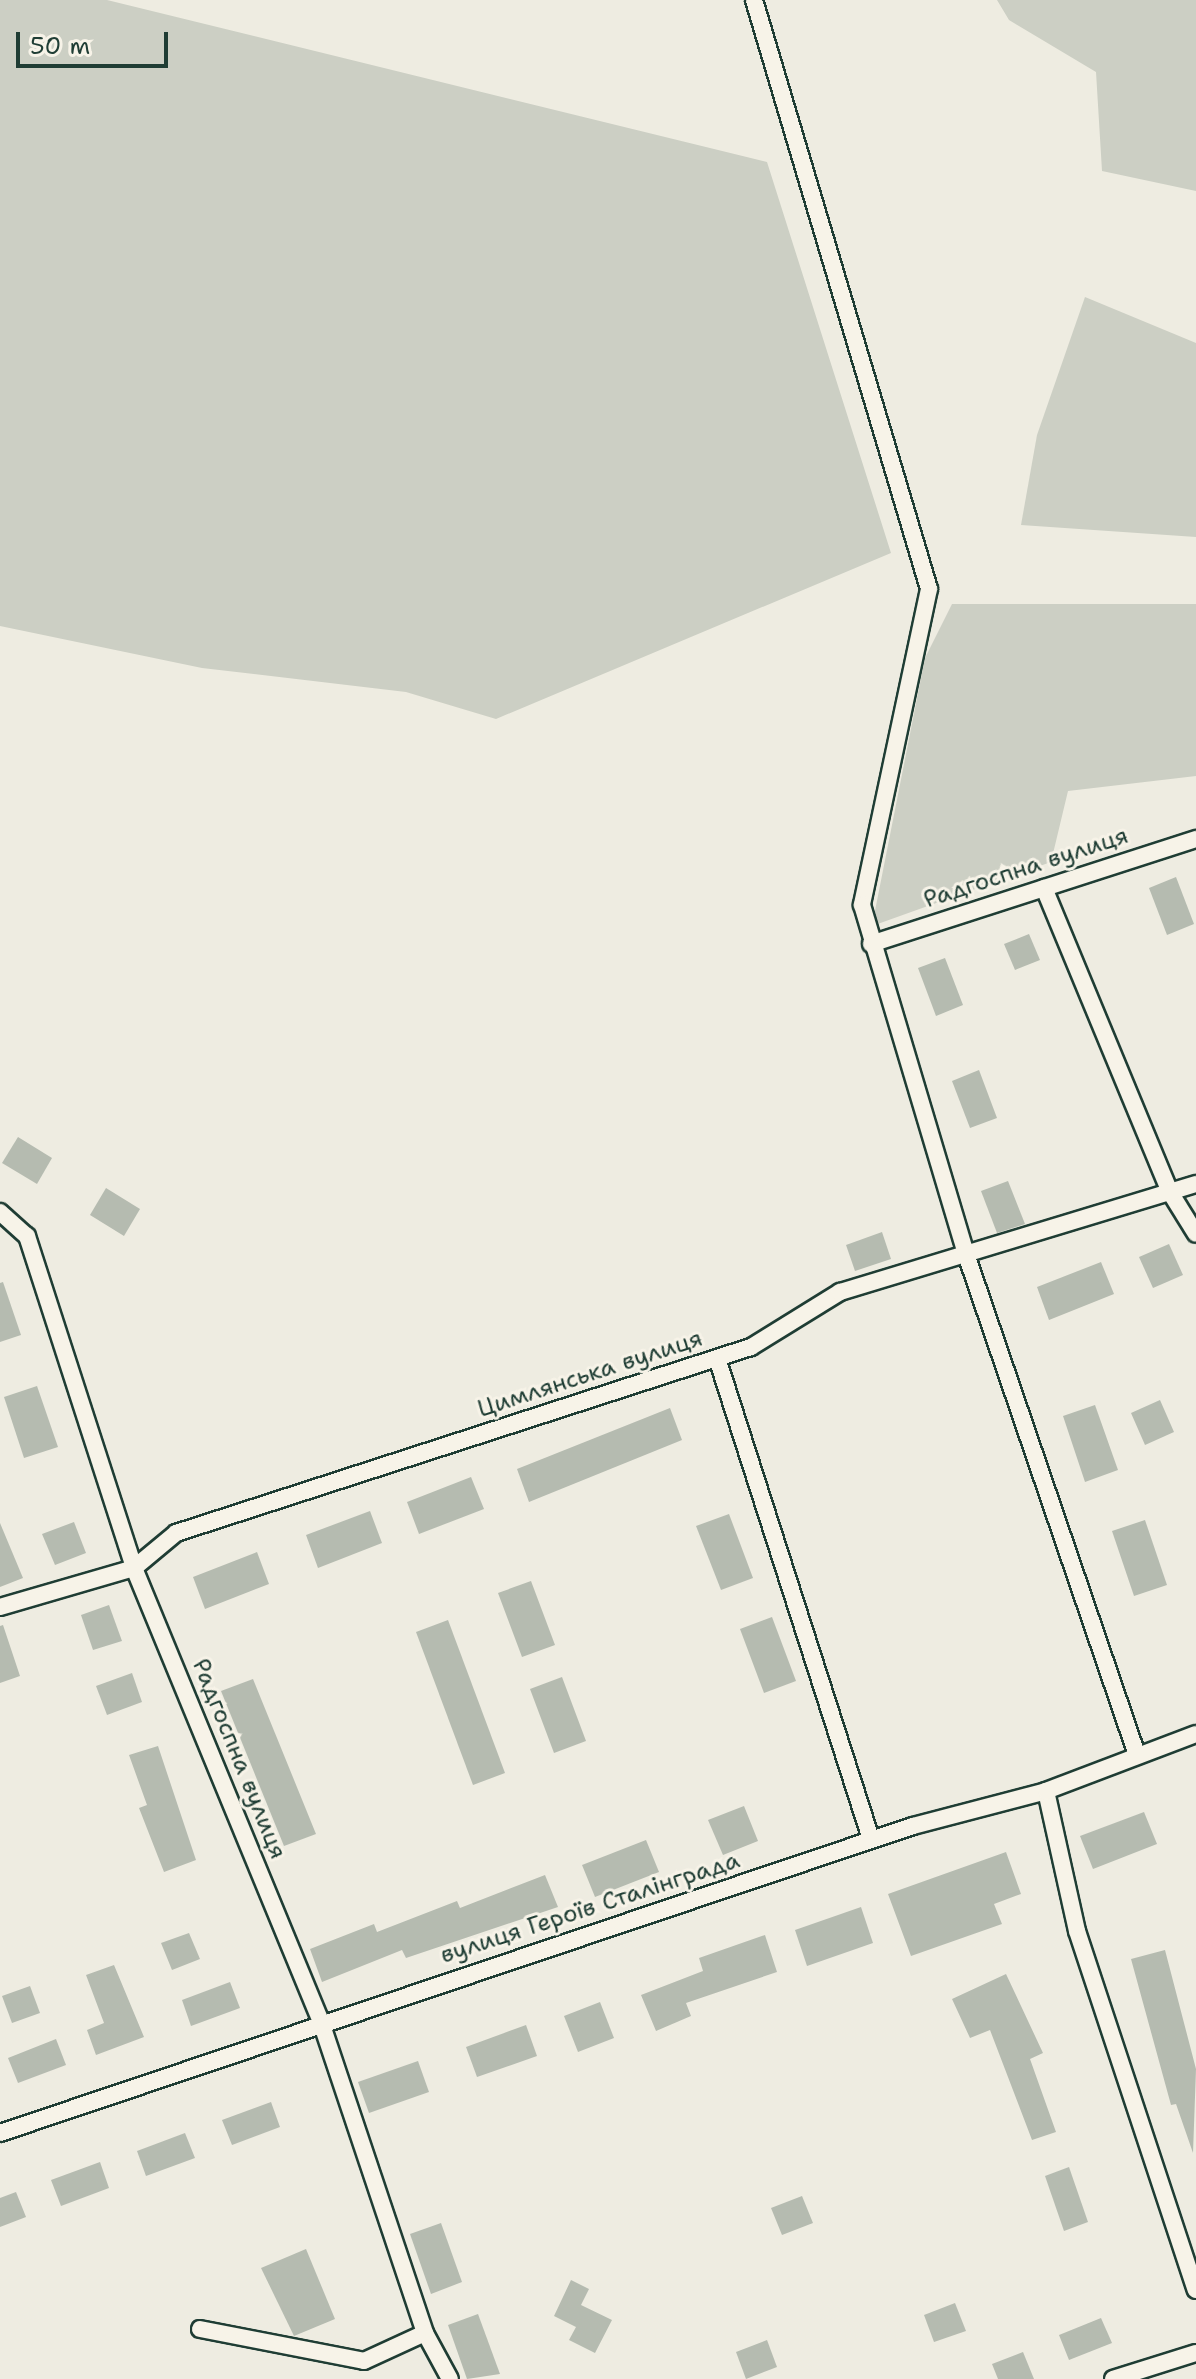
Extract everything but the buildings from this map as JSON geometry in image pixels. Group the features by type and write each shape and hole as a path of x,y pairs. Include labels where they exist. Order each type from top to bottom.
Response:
{"street":[{"path":"754,0 929,589 862,905 871,944 967,1257 1137,1755"},
{"name":"Радгоспна вулиця","path":"871,944 1196,839"},
{"path":"1044,888 1170,1192 1196,1234"},
{"name":"Цимлянська вулиця","path":"0,1607 134,1568 176,1533 751,1347 840,1292 967,1257 1196,1184"},
{"name":"Радгоспна вулиця","path":"0,1212 27,1236 134,1568 321,2022 425,2333 450,2379"},
{"path":"717,1358 871,1839"},
{"name":"вулиця Героїв Сталінграда","path":"0,2133 321,2022 871,1839 1046,1791 1196,1734"},
{"path":"1046,1791 1077,1931 1196,2290"},
{"path":"200,2329 364,2361 425,2333"},
{"path":"1113,2379 1196,2353"}],"shaded area":[{"path":"0,0 107,0 767,162 891,553 496,719 406,692 202,668 0,626"},
{"path":"997,0 1196,0 1196,191 1102,171 1096,72 1009,20"},
{"path":"1085,297 1196,343 1196,537 1021,525 1037,435"},
{"path":"952,604 1196,604 1196,776 1068,791 1051,862 872,926 925,658"}]}
